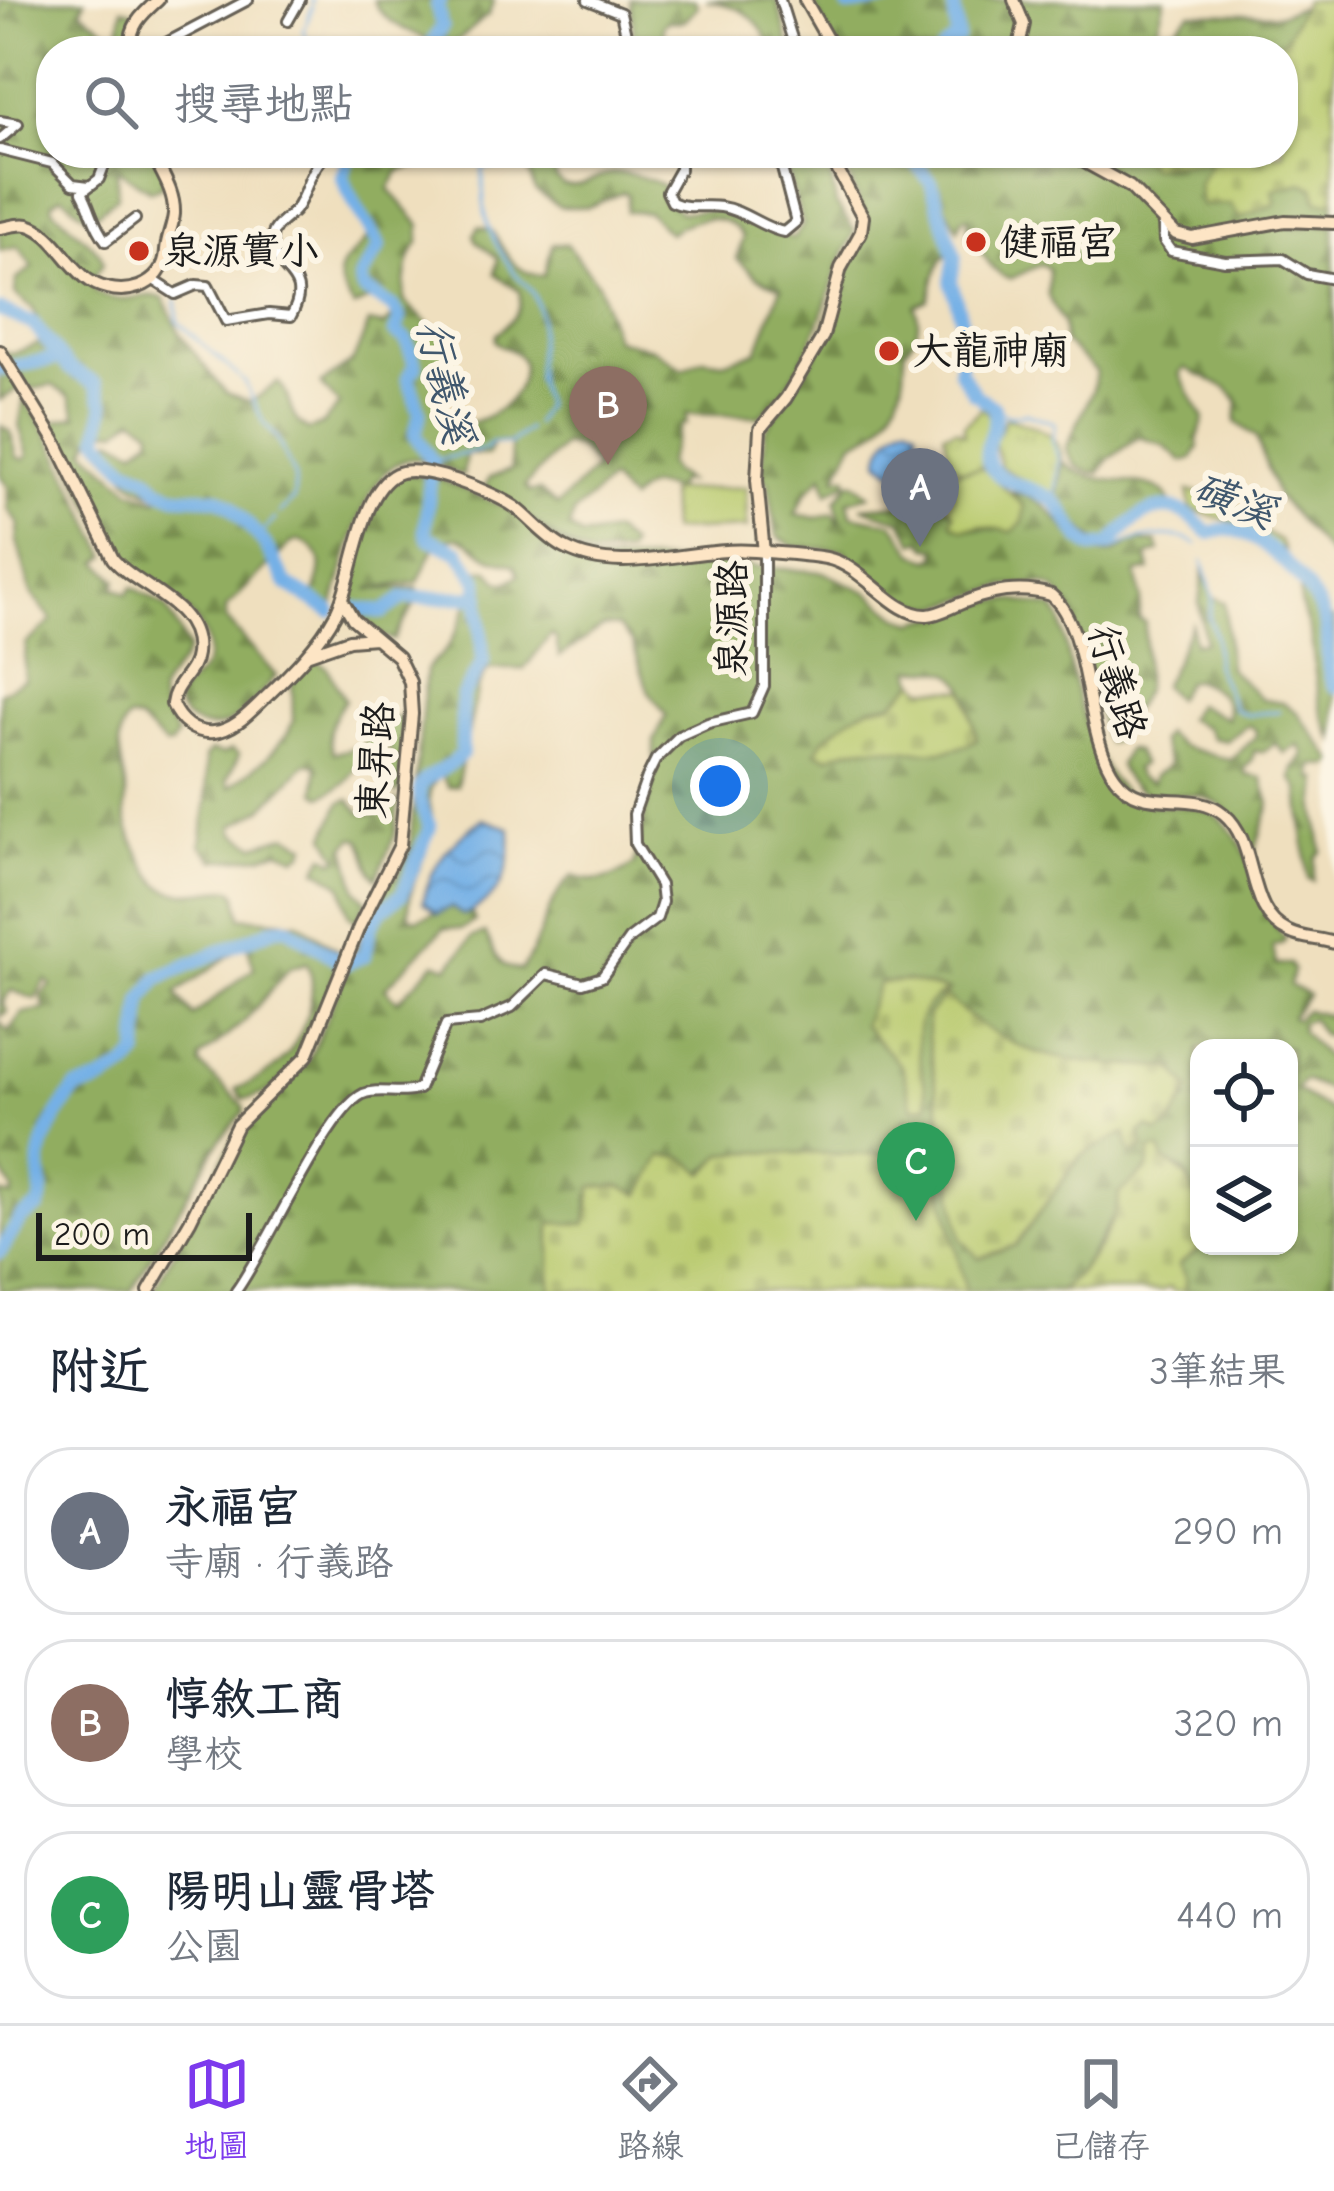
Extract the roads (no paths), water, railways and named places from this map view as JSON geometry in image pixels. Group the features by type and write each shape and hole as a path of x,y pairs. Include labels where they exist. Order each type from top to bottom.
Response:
{"street":[{"path":"132,36 139,17 158,0"},
{"path":"180,36 248,0"},
{"path":"288,22 300,0"},
{"path":"589,0 621,13 626,36"},
{"path":"780,0 791,36"},
{"path":"805,0 825,36"},
{"path":"1014,0 1024,24 1021,36"},
{"path":"0,121 18,124 0,139"},
{"path":"0,150 36,160"},
{"path":"56,168 73,184 90,186"},
{"path":"105,168 83,195 94,212 94,226 106,241 135,219"},
{"path":"0,229 29,226 43,234 91,282 130,289 154,281 166,260 174,208 159,168"},
{"path":"154,281 175,294 196,285 208,286 226,321 269,314 291,316 300,290 280,262 272,238 274,229 303,197 315,168"},
{"path":"679,168 667,192 672,202 682,207 727,208 784,232 796,222 782,168"},
{"name":"泉源路","path":"236,1291 340,1116 360,1095 419,1089 446,1024 480,1021 512,1007 546,974 583,983 602,977 629,939 657,918 660,886 635,844 634,814 647,776 666,746 708,723 747,716 760,703 764,553 758,480 760,430 786,398 823,336 841,268 861,232 863,217 837,168"},
{"path":"1095,168 1130,187 1176,234 1192,238 1275,222 1334,224"},
{"path":"1163,224 1164,241 1171,250 1225,261 1283,260 1307,274 1334,279"},
{"name":"東昇路","path":"6,360 57,444 113,559 182,614 197,647 192,667 172,697 185,724 208,733 238,722 307,655 349,640 375,638 404,665 412,694 400,845 359,927 307,1056 237,1125 190,1221 148,1291"},
{"name":"行義路","path":"343,601 374,496 399,472 424,471 495,495 560,546 586,557 764,553 844,563 900,606 923,615 994,592 1051,595 1069,619 1115,777 1143,799 1199,800 1221,811 1242,834 1258,891 1276,923 1286,931 1334,943"},
{"path":"307,655 343,601 353,619 375,638"}],"water":[{"path":"908,423 917,428 920,453 934,475 928,485 905,481 880,461 889,438"},
{"path":"482,819 510,828 510,857 503,881 488,900 463,915 451,907 437,914 423,902 431,876 452,845"}],"waterway":[{"name":"行義溪","path":"440,0 440,19"},
{"name":"磺溪","path":"848,6 892,0"},
{"name":"磺溪","path":"953,0 958,36"},
{"path":"306,36 312,7"},
{"name":"行義溪","path":"436,36 442,26"},
{"name":"行義溪","path":"0,1252 21,1218 39,1207 42,1149 75,1089 127,1067 138,1054 142,1001 158,978 275,928 287,927 344,964 364,956 370,928 380,911 402,894 430,827 422,809 421,787 462,754 462,697 483,662 478,581 459,552 428,538 425,530 432,461 415,435 420,413 408,377 416,366 406,339 395,332 400,318 395,309 363,289 360,279 380,246 354,204 342,176 345,168"},
{"path":"483,168 488,224 498,247 537,303 537,380 545,404 535,424"},
{"name":"磺溪","path":"920,168 931,182 955,257 951,281 966,336 959,370 975,394"},
{"path":"176,300 178,322 245,382 263,422 277,438 295,478 294,498 280,513"},
{"path":"0,310 33,324 69,368 96,384 104,405 99,438 125,467 176,496 218,498 231,506 264,543 287,584 330,611"},
{"path":"0,369 60,358"},
{"name":"磺溪","path":"982,399 994,407 995,414 987,448 990,465 1005,479 1056,503 1092,547 1110,545 1135,520 1164,508 1186,514 1210,533 1238,531 1277,555 1320,610 1334,686"},
{"path":"994,407 1009,416 1025,413 1055,423 1052,442 1059,459 1055,500"},
{"path":"432,461 486,449 491,443 510,444 528,429"},
{"path":"258,537 275,519"},
{"path":"1110,545 1117,548 1168,536 1197,544"},
{"path":"1203,561 1213,597 1209,617 1216,637 1215,665 1235,710 1246,715 1279,711"},
{"path":"354,608 383,612 403,598 480,597"},
{"name":"行義溪","path":"0,1241 4,1243"}],"place":[{"name":"健福宮","path":"976,242"},
{"name":"泉源實小","path":"139,251"},
{"name":"大龍神廟","path":"889,351"},
{"name":"惇敘工商","path":"608,465"},
{"name":"永福宮","path":"920,547"},
{"name":"陽明山靈骨塔","path":"916,1221"}]}
